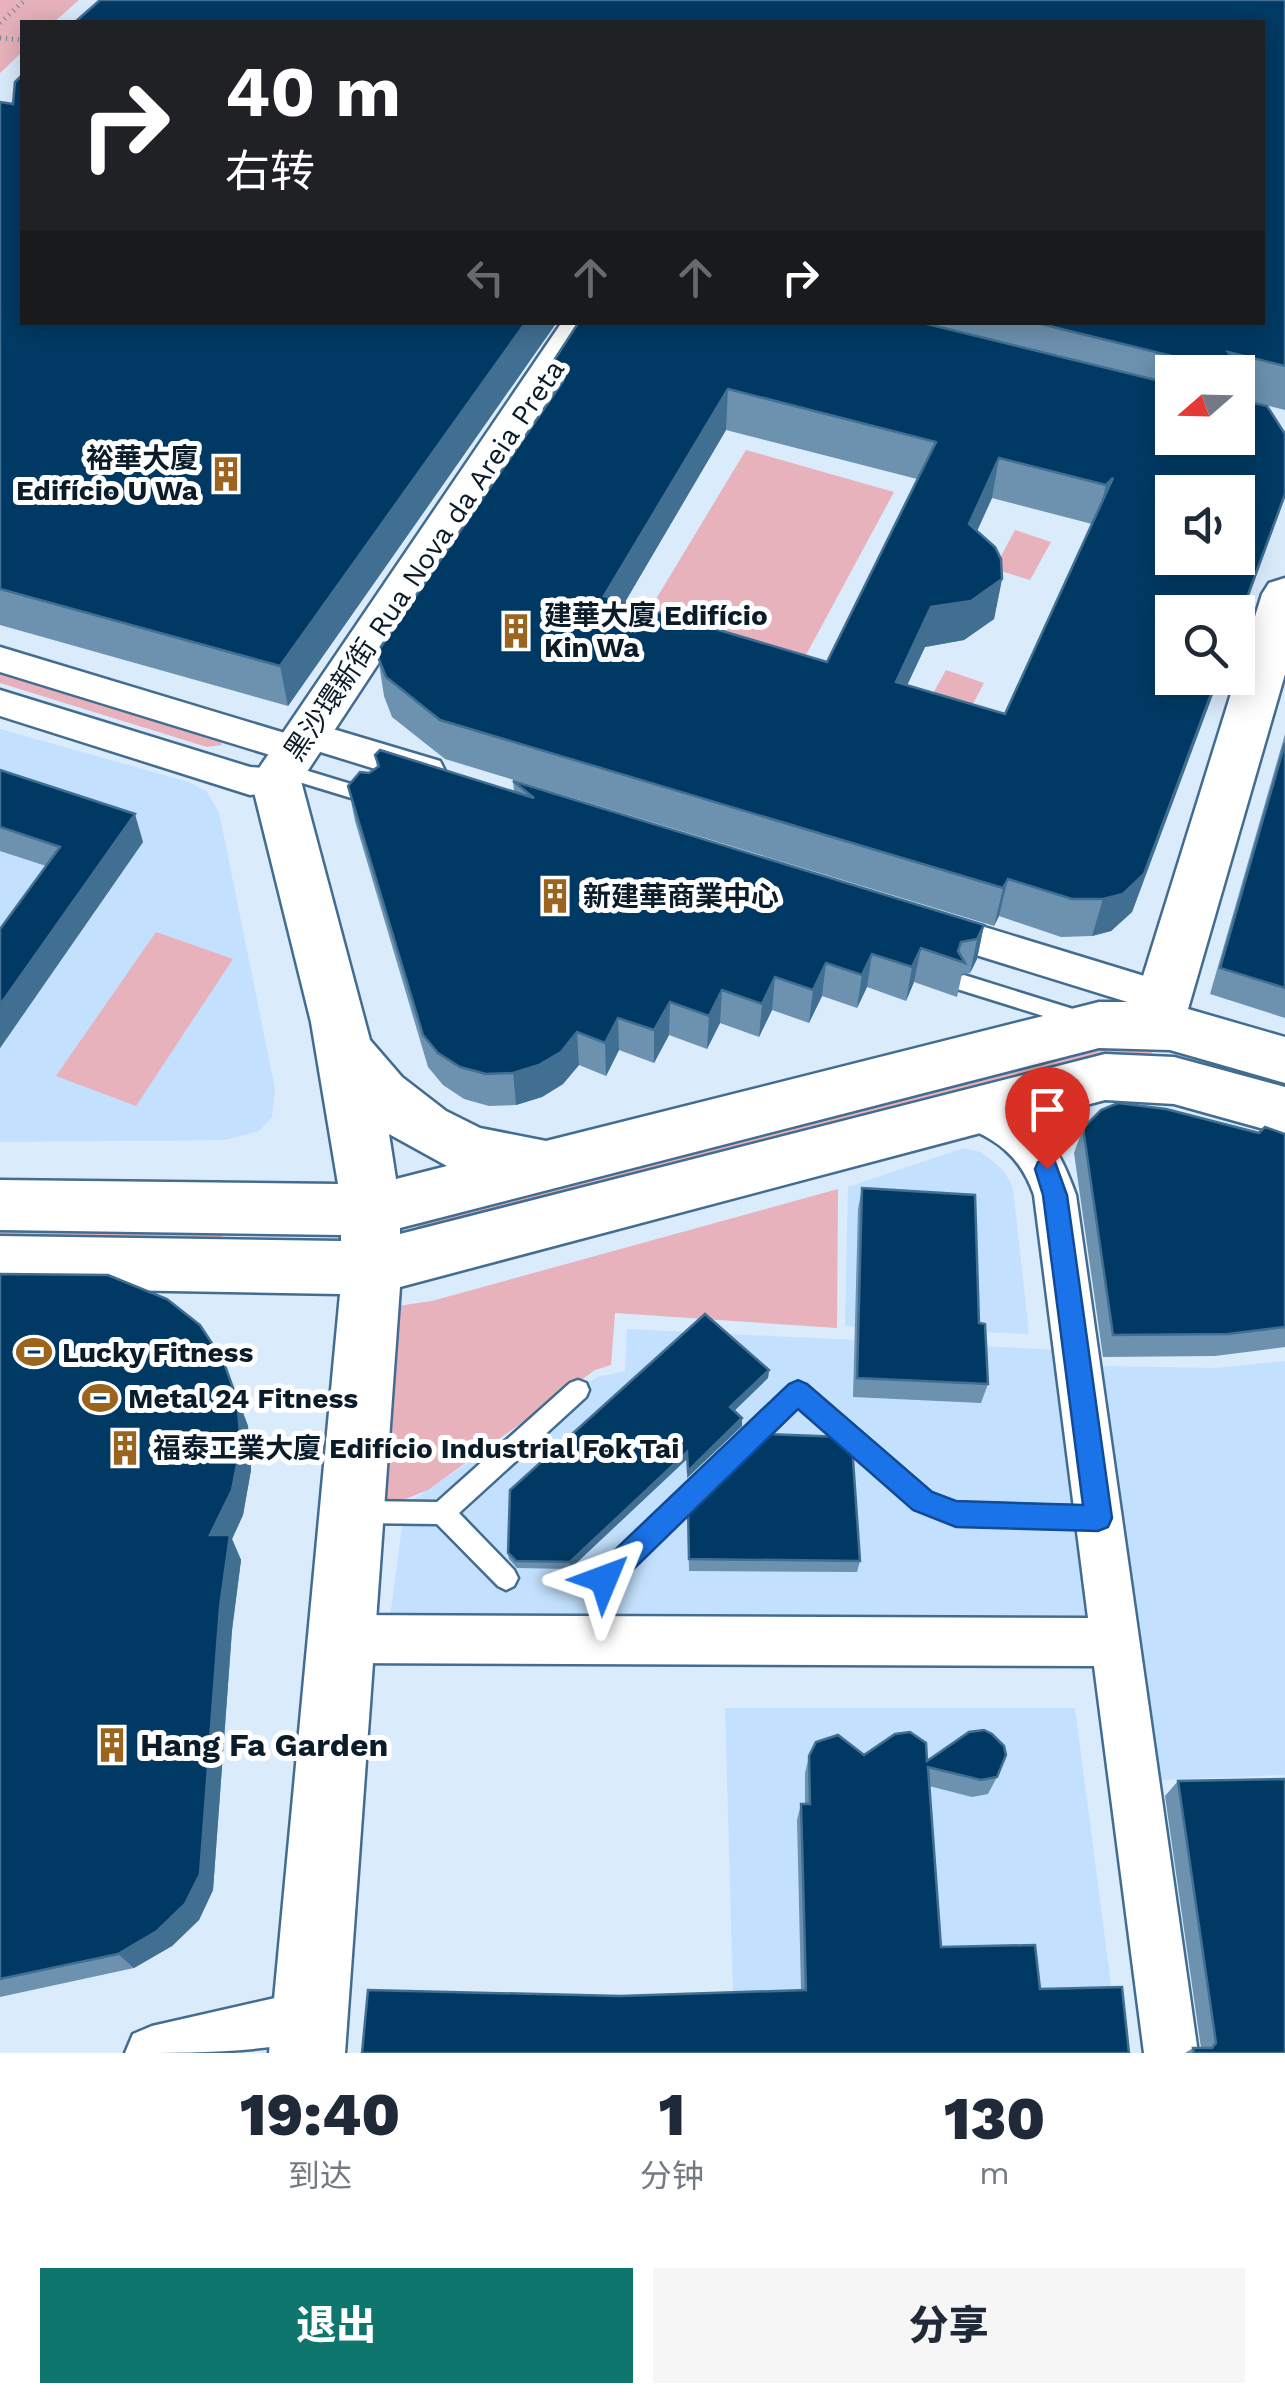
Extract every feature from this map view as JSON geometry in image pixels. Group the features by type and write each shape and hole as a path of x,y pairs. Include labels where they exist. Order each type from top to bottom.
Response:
{"main road":[{"name":"黑沙環新街 Rua Nova da Areia Preta","path":"309,2035 372,1239 290,758 582,325"},
{"path":"1285,594 1160,1010 1174,1050 1192,1061 1285,1092"},
{"path":"0,1206 372,1239 580,1157 1160,1010"},
{"path":"1160,1010 1181,1028 1285,1060"},
{"path":"340,1042 365,1078 396,1109 448,1142 510,1160 580,1157"},
{"path":"0,1262 372,1239 972,1112 1105,1076 1133,1074 1190,1080 1285,1110"}],"street":[{"path":"0,659 290,758 459,781"},
{"path":"0,703 250,782 290,758"},
{"path":"897,915 1160,1010"},
{"path":"972,1112 1002,1122 1028,1140 1045,1164 1055,1195 1171,2053"},
{"path":"341,1639 1116,1642"},
{"path":"152,2053 309,2035"}],"lane":[{"path":"290,758 374,798"},
{"path":"964,983 1098,1025"},
{"path":"351,1512 442,1513 578,1390"},
{"path":"604,1579 798,1392 922,1502 956,1514 1098,1518"},
{"path":"442,1513 506,1578"}],"path":[{"path":"0,23 25,0"}],"shaded area":[{"path":"0,0 79,0 56,20 20,20 20,54 0,73"},
{"path":"746,450 894,492 800,666 644,619"},
{"path":"1015,530 1051,542 1030,580 994,569"},
{"path":"0,669 220,737 222,745 207,747 0,683"},
{"path":"946,670 984,683 961,726 922,713"},
{"path":"0,729 189,782 206,791 219,812 275,1089 272,1117 259,1131 225,1140 0,1142"},
{"path":"156,932 233,959 136,1106 56,1076"},
{"path":"1147,1048 1155,1055 423,1231 415,1224 416,1218 1067,1053"},
{"path":"964,1148 993,1161 1013,1188 1029,1334 845,1326 848,1187"},
{"path":"838,1189 837,1328 615,1313 611,1365 595,1370 428,1490 381,1509 384,1308 432,1301"},
{"path":"0,1220 223,1233 222,1246 0,1250"},
{"path":"627,1329 1060,1350 1087,1619 390,1617 405,1505 597,1377 625,1371"},
{"path":"1285,1361 1285,1775 1159,1780 1102,1366 1217,1368"},
{"path":"725,1708 1075,1708 1112,1992 733,1992"}],"building":[{"name":"建華大廈 Edifício Kin Wa","path":"100,0 1285,0 1285,366 1255,359 1255,355 1228,352 1230,355 1168,355 1045,325 1265,325 1265,20 77,20"},
{"name":"裕華大廈 Edifício U Wa","path":"20,77 20,325 524,325 280,666 0,589 0,102 13,104 15,82"},
{"name":"建華大廈 Edifício Kin Wa","path":"577,325 931,325 1155,380 1155,455 1255,455 1255,403 1267,406 1285,434 1285,494 1248,595 1155,595 1155,695 1211,695 1144,874 1123,894 1103,899 1072,899 1008,879 1003,888 440,720 386,677 378,657 380,648 563,381 547,371","holes":["728,389 936,442 827,662 604,596","999,458 1106,485 1113,478 1005,714 896,682 931,607 971,601 1002,579 1001,559 995,547 969,524"]},
{"path":"1285,743 1285,988 1220,968"},
{"name":"新建華商業中心","path":"380,750 534,798 513,781 984,925 977,939 961,942 958,951 965,963 921,948 912,967 872,954 862,975 826,963 813,990 775,977 762,1004 722,990 709,1016 670,1002 654,1030 618,1018 605,1043 577,1032 561,1052 539,1065 513,1073 486,1074 460,1067 438,1053 423,1035 348,786 360,772 369,773 379,766 375,755"},
{"path":"0,770 135,814 0,1005 0,929 60,847 0,827"},
{"path":"1118,1103 1166,1109 1259,1133 1265,1127 1285,1134 1285,1327 1228,1334 1113,1335 1083,1128 1101,1110"},
{"path":"862,1188 975,1195 979,1323 985,1324 988,1384 857,1378"},
{"path":"0,1274 108,1275 167,1299 200,1325 223,1360 237,1399 241,1444 232,1490 210,1535 230,1535 220,1607 200,1874 185,1904 157,1931 118,1954 0,1979"},
{"path":"705,1314 769,1370 730,1407 742,1418 688,1471 687,1452 570,1562 516,1561 508,1553 510,1490"},
{"path":"765,1434 844,1437 852,1445 860,1561 689,1559 688,1507"},
{"path":"984,1730 1004,1746 1006,1755 997,1777 981,1780 928,1767 941,1947 1035,1945 1040,1989 1122,1987 1129,2053 362,2053 368,1990 620,1996 806,1990 801,1804 810,1804 809,1756 816,1742 838,1735 864,1755 895,1734 910,1732 926,1743 927,1761 969,1732"},
{"path":"1285,1779 1285,2053 1194,2053 1193,2048 1212,2048 1216,2043 1178,1781"}],"place":[{"name":"裕華大廈 Edifício U Wa","path":"226,474"},
{"name":"建華大廈 Edifício Kin Wa","path":"516,631"},
{"name":"新建華商業中心","path":"555,896"},
{"name":"Lucky Fitness","path":"34,1352"},
{"name":"Metal 24 Fitness","path":"100,1398"},
{"name":"福泰工業大廈 Edifício Industrial Fok Tai","path":"125,1448"},
{"name":"Hang Fa Garden","path":"112,1745"}],"route":[{"path":"604,1579 798,1392 922,1502 956,1514 1098,1518 1055,1195 1047,1169"}]}
